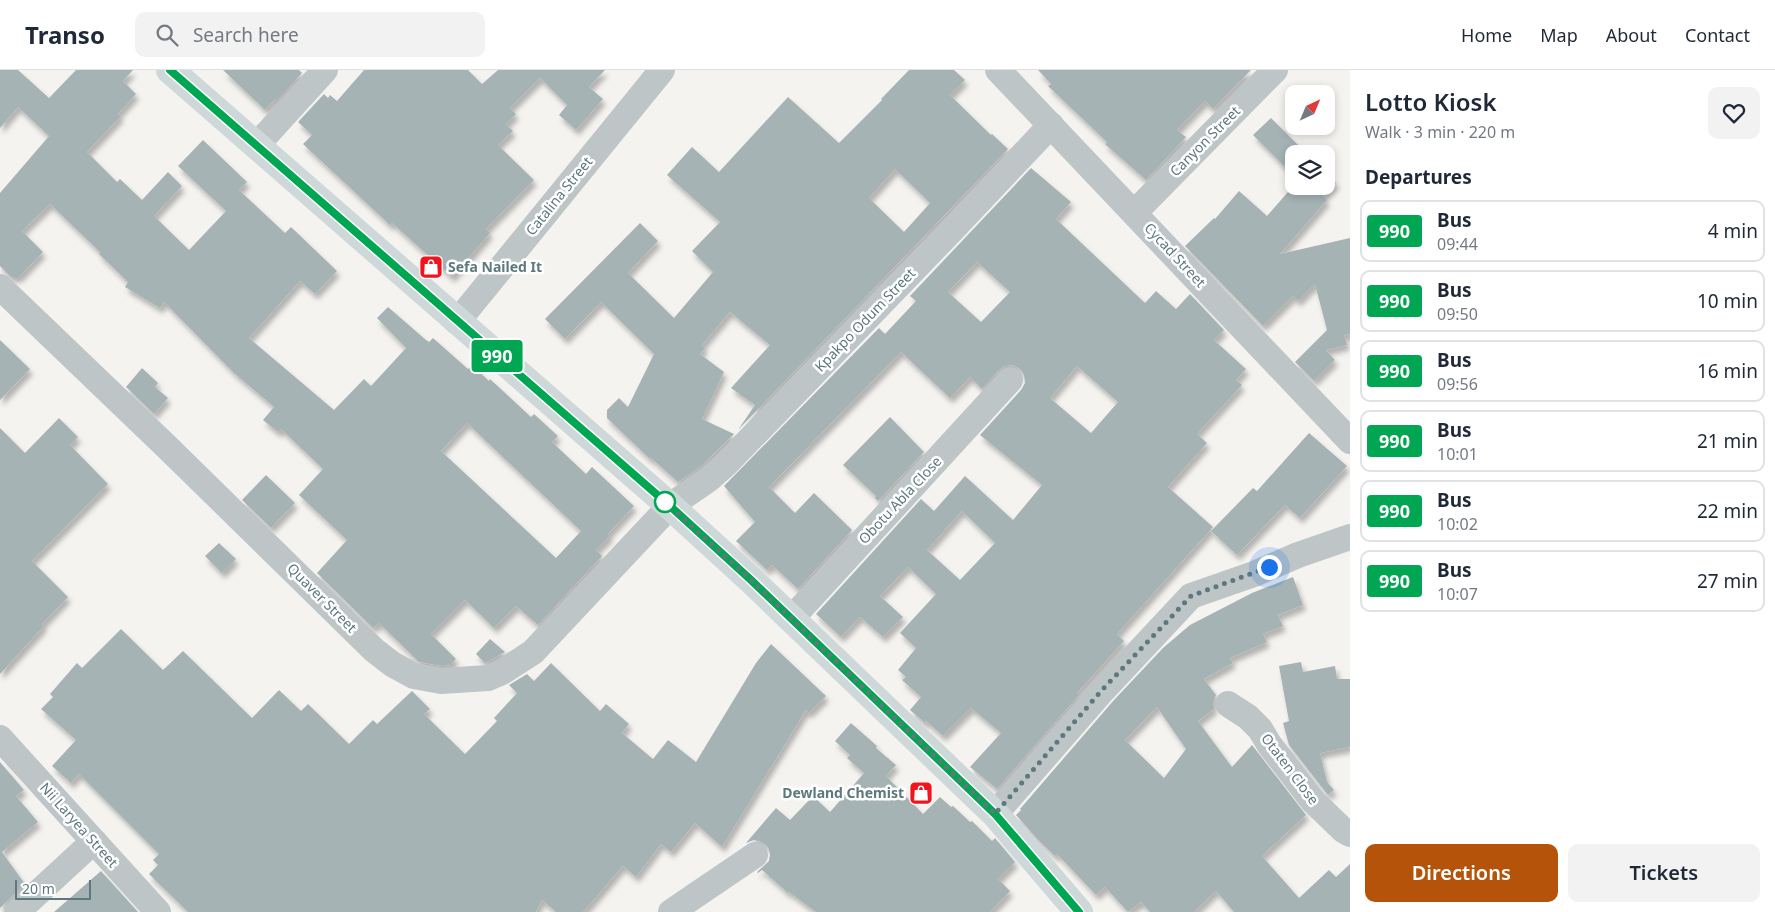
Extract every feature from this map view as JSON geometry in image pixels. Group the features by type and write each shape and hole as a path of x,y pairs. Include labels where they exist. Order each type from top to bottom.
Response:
{"street":[{"path":"170,70 670,506 995,814 1079,912"},
{"path":"256,146 325,70"},
{"name":"Catalina Street","path":"457,322 662,70"},
{"name":"Cycad Street","path":"998,70 1135,212 1350,441"},
{"name":"Canyon Street","path":"1135,212 1275,70"},
{"name":"Kpakpo Odum Street","path":"670,506 709,479 726,464 1050,125"},
{"name":"Quaver Street","path":"0,287 374,650 392,664 414,676 441,681 488,678 502,672 533,652 670,506"},
{"name":"Obotu Abla Close","path":"790,619 1010,380"},
{"path":"995,814 1102,690 1191,596 1350,537"},
{"name":"Otaten Close","path":"1228,704 1248,717 1260,729 1269,744 1313,801 1343,830 1350,834"},
{"name":"Nii Laryea Street","path":"0,738 158,912"},
{"path":"17,912 94,841"},
{"path":"671,912 755,856"}],"building":[{"path":"0,70 18,70 49,98 76,70 133,70 123,81 136,94 118,114 121,116 87,152 117,182 120,179 142,200 168,172 182,186 154,216 189,250 226,211 178,166 203,140 247,182 239,190 285,233 291,227 337,271 315,294 300,281 249,338 334,410 364,379 371,386 406,348 377,318 388,307 426,340 429,342 433,338 468,369 472,365 531,417 534,414 558,436 552,442 586,474 592,467 634,506 596,550 602,556 538,625 516,606 494,628 465,600 431,634 456,659 450,665 442,666 419,662 379,623 373,628 317,573 347,540 299,495 323,469 281,429 278,432 263,420 274,407 234,373 164,302 160,308 125,287 128,282 50,204 22,231 43,252 19,277 11,277 0,266 0,193 49,136 18,107 0,128","holes":["467,423 581,531 556,558 441,451"]},
{"path":"223,70 299,70 302,73 277,101 275,99 265,110"},
{"path":"364,70 468,70 482,84 498,70 605,70 589,87 603,99 576,130 559,115 567,105 540,78 510,108 516,114 506,124 513,131 498,145 534,180 486,229 490,233 452,277 392,223 390,225 303,144 312,135 298,122 324,94 328,98 330,95 337,101"},
{"path":"909,70 954,70 965,80 950,95 1008,149 738,430 755,405 731,388 770,345 730,312 702,345 705,348 700,354 724,372 702,419 734,434 700,467 678,482 650,459 607,418 607,410 619,398 628,407 654,354 601,302 565,339 545,319 640,223 658,241 628,273 674,318 713,272 692,251 720,222 667,175 692,147 719,172 788,97 839,143","holes":["895,169 930,203 904,232 869,198"]},
{"path":"1038,70 1251,70 1213,109 1205,101 1177,130 1186,137 1146,180 1105,144 1107,142 1048,86 1051,84"},
{"path":"1271,118 1285,132 1285,135 1288,135 1298,145 1285,145 1285,167 1253,135"},
{"path":"1031,168 1071,202 1056,219 1145,303 1156,291 1176,309 1190,294 1224,330 1214,340 1246,369 1236,380 1242,385 1197,434 1207,443 1168,487 1213,527 1117,634 1124,641 1077,693 1079,695 997,789 970,767 1001,733 971,708 943,736 910,710 921,697 902,680 906,677 898,670 916,648 900,633 936,594 908,567 880,596 903,617 883,637 860,617 841,637 816,614 921,499 934,511 965,476 1013,520 1042,485 980,435 1021,390 1025,383 1024,375 1020,369 1013,365 1005,366 982,389 970,377 950,398 901,352 769,487 795,513 814,493 852,530 798,589 772,565 767,570 736,541 755,522 724,486 879,328 885,334 916,301 910,296","holes":["977,262 1010,292 981,322 948,292","1077,366 1118,402 1091,433 1050,398","962,511 995,543 960,580 927,550"]},
{"path":"1239,191 1267,216 1285,195 1324,195 1327,200 1280,254 1350,238 1350,334 1344,335 1347,345 1326,350 1335,360 1314,381 1295,362 1327,330 1315,284 1298,301 1293,296 1263,326 1185,246 1215,219"},
{"path":"0,340 30,369 0,400"},
{"path":"142,368 158,383 155,387 168,398 154,414 126,387"},
{"path":"890,417 924,452 878,501 875,498 876,496 843,465"},
{"path":"59,418 78,437 70,445 108,484 32,561 68,597 42,624 44,626 0,674 0,428 25,453"},
{"path":"1309,433 1347,466 1300,518 1285,505 1237,555 1211,531 1253,488 1257,491"},
{"path":"266,475 295,503 271,528 242,500"},
{"path":"219,543 236,559 222,573 205,556"},
{"path":"1293,577 1303,605 1278,615 1283,626 1263,634 1267,642 1230,658 1233,663 1204,679 1216,695 1213,703 1214,709 1198,721 1232,767 1252,745 1306,815 1262,856 1299,898 1329,870 1336,877 1350,864 1350,912 1234,912 1216,891 1194,912 1150,912 1141,902 1128,912 1105,887 1096,895 1057,854 1055,856 1038,840 1016,815 1114,700 1163,648 1190,625 1252,593","holes":["1157,707 1186,749 1164,778 1125,740"]},
{"path":"121,629 163,670 183,651 252,718 279,690 301,711 308,704 349,744 373,720 377,724 412,691 430,709 424,714 465,754 497,721 494,718 517,693 509,685 527,674 534,681 551,663 600,711 606,704 629,724 622,733 653,759 668,740 696,762 756,663 771,644 826,696 809,713 806,710 722,847 695,823 671,852 661,844 636,877 623,866 583,912 556,912 542,900 536,912 188,912 149,874 158,865 153,860 159,854 79,774 71,783 52,766 76,740 41,709 53,697 50,694 77,663 82,668"},
{"path":"490,639 505,652 485,663 476,654"},
{"path":"1301,662 1303,672 1335,666 1337,679 1350,679 1350,747 1320,753 1327,782 1334,790 1328,795 1289,745 1283,723 1289,721 1279,666"},
{"path":"851,723 896,765 886,776 923,814 940,797 970,822 972,821 992,841 995,838 1015,862 998,879 1010,891 990,912 816,912 788,893 762,870 757,872 769,861 768,847 762,842 754,840 746,843 776,808 790,820 813,796 830,812 864,773 847,758 850,755 835,741"},
{"path":"0,762 24,790 16,796 38,822 2,852 25,884 0,908"},
{"path":"101,871 138,912 54,912"}],"bus line":[{"name":"990","path":"170,70 670,506 751,580 995,814 1079,912"}],"place":[{"name":"Sefa Nailed It","path":"431,267"},
{"name":"Dewland Chemist","path":"921,793"}],"route":[{"path":"665,502 751,580 995,814 1102,690 1191,596 1269,567"}]}
